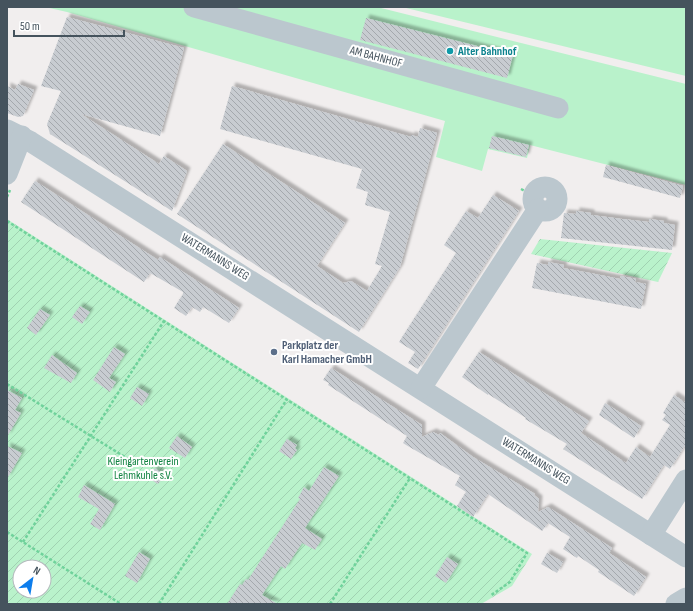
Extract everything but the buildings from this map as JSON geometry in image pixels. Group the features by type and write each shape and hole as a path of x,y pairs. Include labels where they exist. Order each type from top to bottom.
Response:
{"street":[{"name":"AM BAHNHOF","path":"194,7 558,108"},
{"path":"7,174 15,133"},
{"name":"WATERMANNS WEG","path":"15,133 421,388 686,557"},
{"path":"421,388 531,198"},
{"path":"651,534 686,480"},
{"path":"676,604 686,598"}],"path":[{"path":"7,222 527,553 510,582 490,596"},
{"path":"23,542 164,321"},
{"path":"7,384 133,462"},
{"path":"159,604 287,399"},
{"path":"330,604 410,478"},
{"path":"7,532 121,604"}],"green space":[{"path":"45,7 377,7 686,84 686,185 530,145 527,158 488,149 482,171 436,157 445,121 67,12"},
{"path":"402,7 686,7 686,76"},
{"name":"Kleingartenverein Lehmkuhle s.V.","path":"7,219 532,554 512,586 481,604 7,604"},
{"path":"540,239 672,253 658,282 531,254"}],"place":[{"name":"Alter Bahnhof","path":"450,51"},
{"name":"Parkplatz der Karl Hamacher GmbH","path":"274,352"}]}
